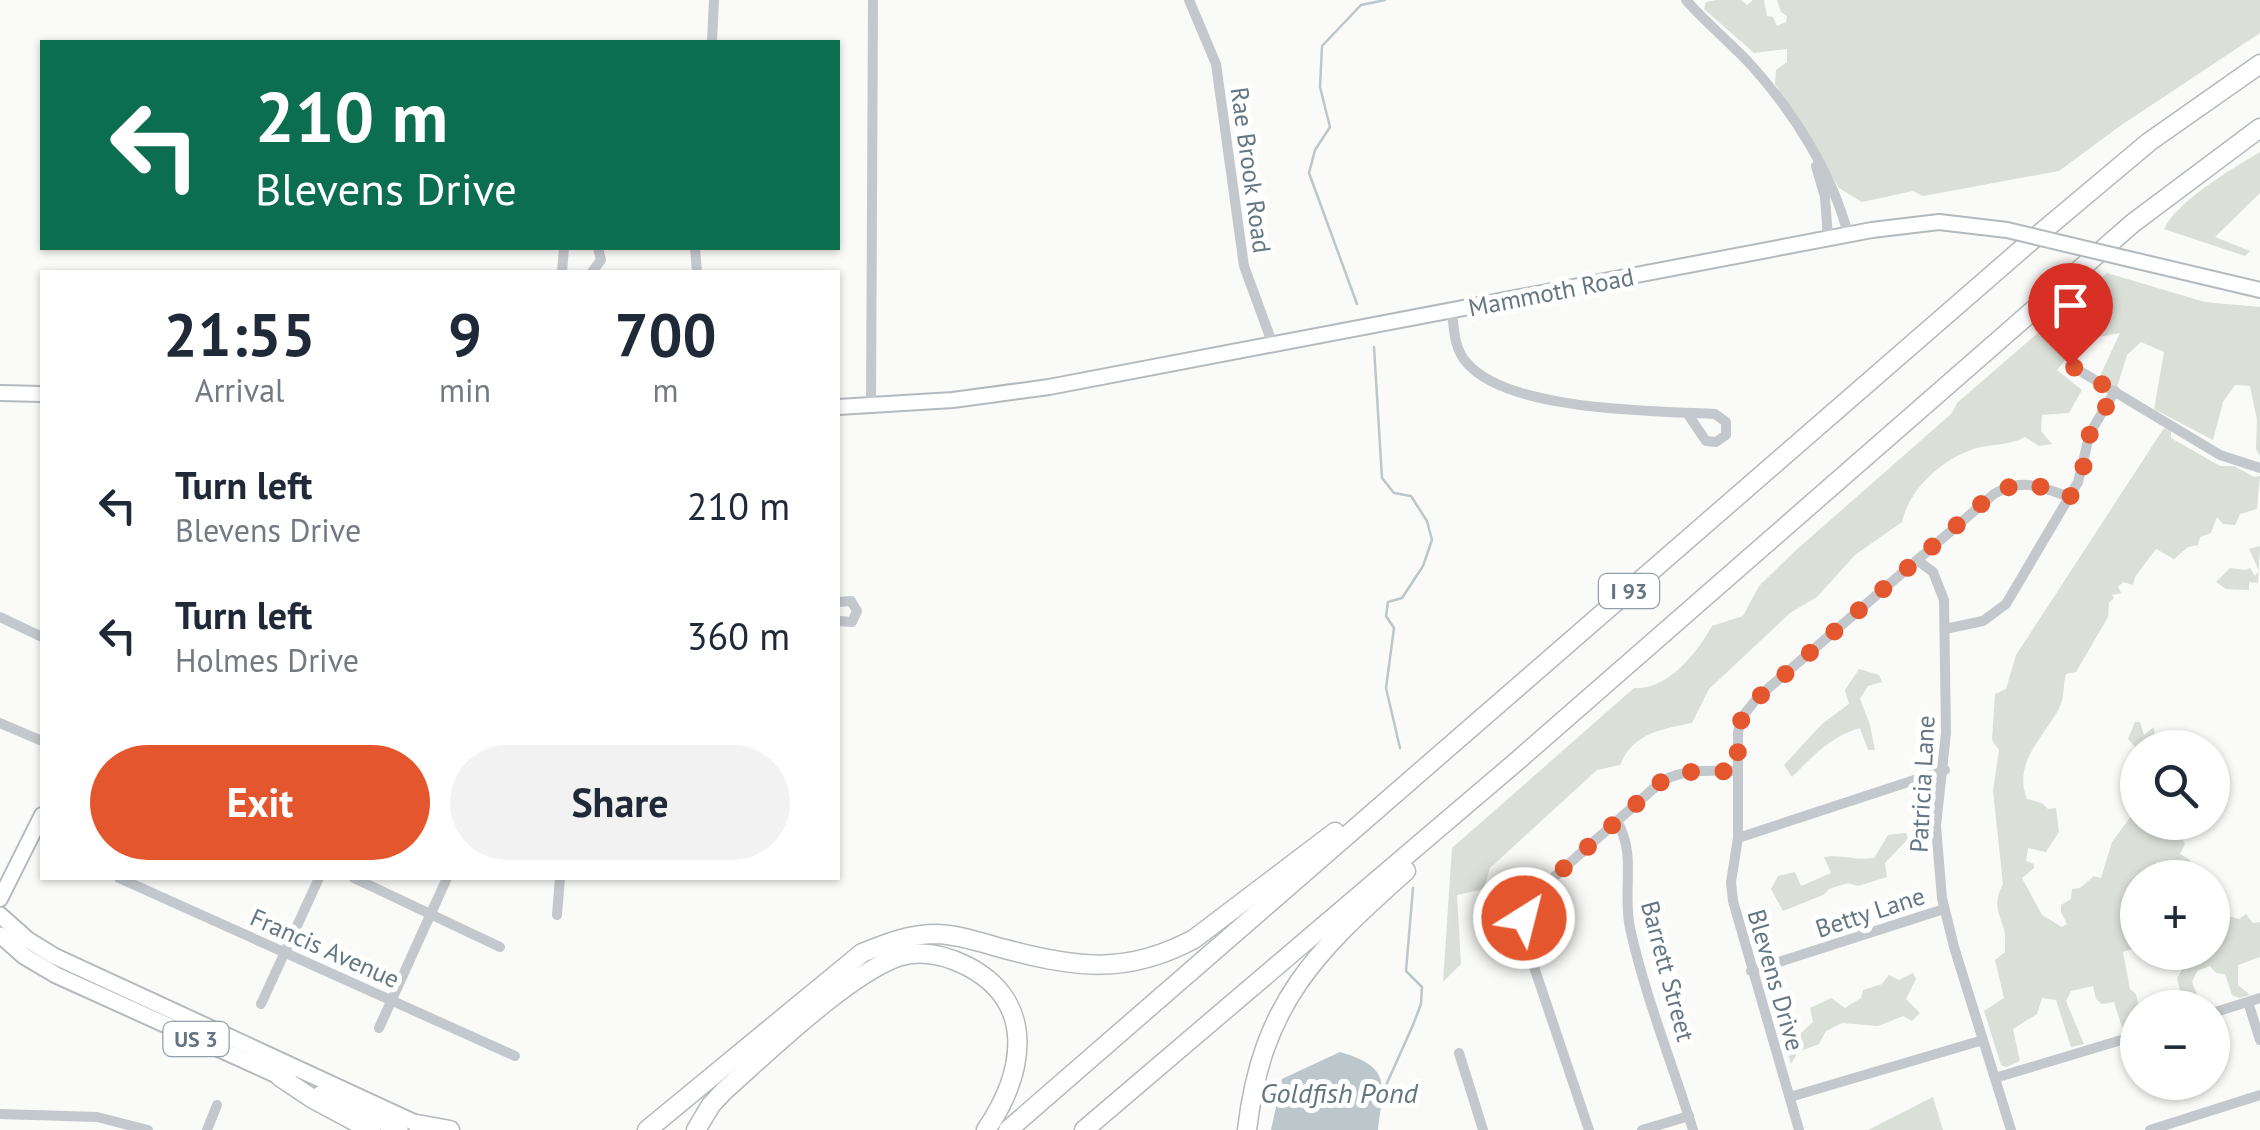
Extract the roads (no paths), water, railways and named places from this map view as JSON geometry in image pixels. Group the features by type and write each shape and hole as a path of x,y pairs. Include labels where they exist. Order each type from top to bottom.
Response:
{"highway":[{"name":"I 93","path":"1008,1130 2117,168 2260,64"},
{"name":"I 93","path":"1084,1130 1516,762 2119,234 2260,128"},
{"path":"1247,1130 1254,1084 1268,1038 1303,972 1350,922 1460,823 1516,762"},
{"path":"647,1130 862,953 900,937 935,934 962,937 1071,965 1131,963 1174,950 1194,939 1352,819 1395,795"},
{"path":"696,1130 724,1091 850,984 880,964 904,955 930,954 956,960 984,975 1006,997 1017,1030 1017,1067 1008,1096 986,1130"},
{"path":"280,1077 371,1130"},
{"path":"416,1128 450,1130"}],"main road":[{"name":"Mammoth Road","path":"840,407 952,400 1049,387 1848,234 1938,222 2007,230 2260,290"},
{"path":"0,393 40,394"},
{"path":"0,899 38,841"},
{"name":"US 3","path":"0,915 54,956 416,1128"},
{"name":"US 3","path":"0,935 24,956 56,975 280,1077 416,1128"}],"street":[{"path":"712,40 714,0"},
{"path":"871,407 873,0"},
{"name":"Rae Brook Road","path":"1190,0 1216,64 1244,266 1273,345"},
{"path":"1686,0 1760,76 1828,178 1848,234"},
{"path":"1811,151 1825,197 1828,238"},
{"path":"1452,312 1462,357 1481,376 1508,389 1598,406 1688,413"},
{"path":"2070,365 2220,455 2260,468"},
{"path":"1945,629 1979,623 2003,608 2082,474 2090,433 2115,392"},
{"name":"Blevens Drive","path":"1800,1130 1751,971 1732,894 1738,838 1739,724 1752,703 1987,499 2009,486 2033,484 2070,497"},
{"name":"Patricia Lane","path":"1917,560 1933,572 1943,590 1945,770 1936,826 1944,910 2011,1130"},
{"path":"840,602 852,601 857,611 852,622 840,622"},
{"path":"0,617 40,635"},
{"path":"0,722 40,741"},
{"path":"1738,838 1945,770"},
{"path":"1590,1130 1528,946 1524,918 1536,893 1675,774 1737,771"},
{"name":"Barrett Street","path":"1617,821 1629,854 1626,897 1632,938 1693,1130"},
{"name":"Francis Avenue","path":"124,880 515,1056"},
{"path":"261,1004 319,880"},
{"path":"358,880 500,947"},
{"path":"379,1028 445,880"},
{"path":"557,915 560,880"},
{"name":"Betty Lane","path":"1751,971 1944,910"},
{"path":"2254,1000 2260,1040"},
{"path":"1790,1097 1983,1040"},
{"path":"1995,1078 2120,1040"},
{"path":"1459,1053 1483,1130"},
{"path":"2150,1130 2260,1095"},
{"path":"207,1130 217,1105"},
{"path":"0,1114 97,1117 148,1130"},
{"path":"1642,1130 1688,1116"}],"water":[{"name":"Goldfish Pond","path":"1340,1052 1368,1064 1380,1079 1378,1130 1271,1130 1282,1079"}],"waterway":[{"path":"1357,304 1309,173 1315,150 1330,127 1320,87 1322,46 1361,5 1385,0"},
{"path":"1374,347 1382,478 1394,493 1411,496 1427,521 1432,540 1423,566 1402,598 1388,602 1386,616 1394,628 1386,688 1400,748"},
{"path":"1383,1092 1421,1004 1422,987 1406,971 1413,888"}]}
